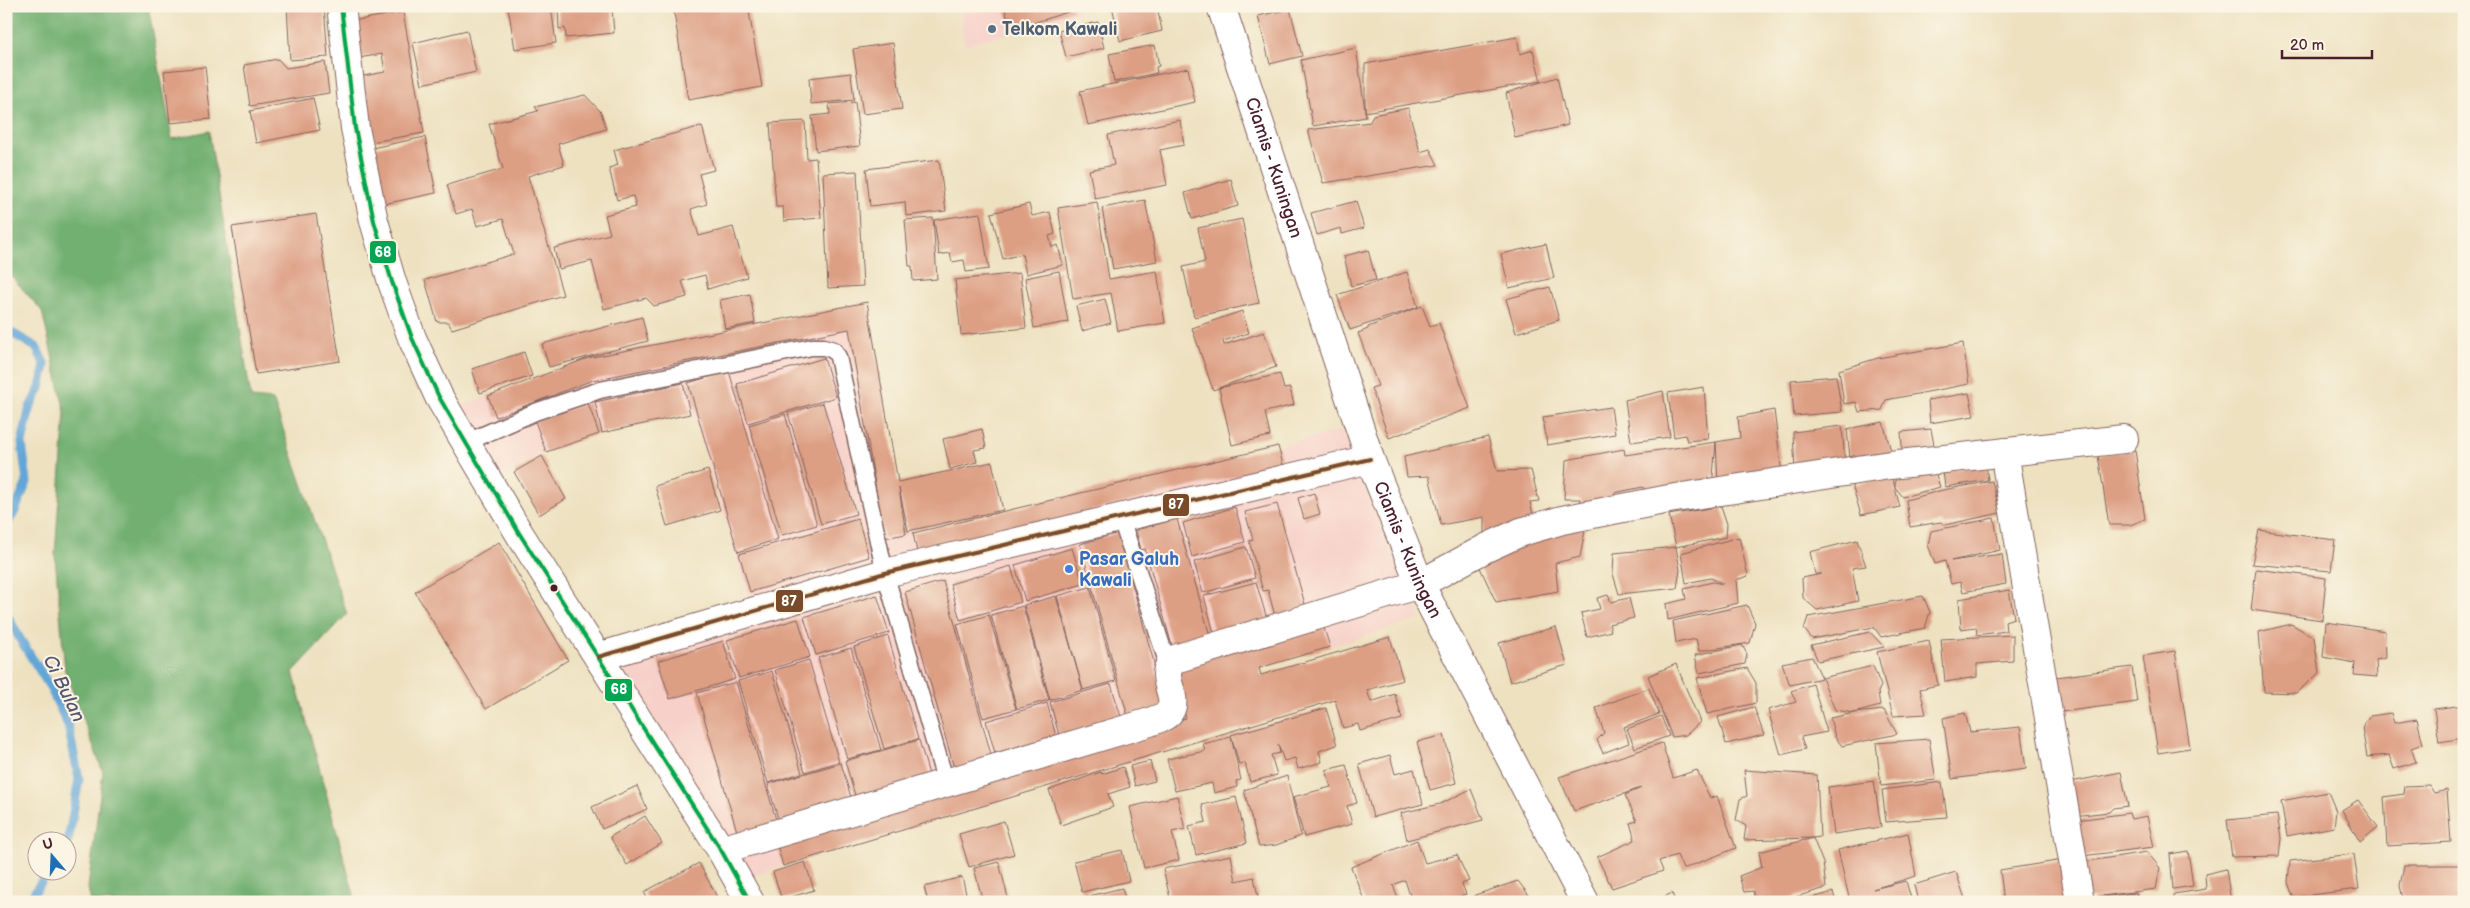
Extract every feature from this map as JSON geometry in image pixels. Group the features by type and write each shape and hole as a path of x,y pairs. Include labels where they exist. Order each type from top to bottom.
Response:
{"main road":[{"path":"341,6 355,128 374,221 392,282 412,338 439,398 519,533 722,850 750,902"},
{"name":"Ciamis - Kuningan","path":"1221,6 1370,459 1420,584 1585,902"},
{"path":"722,850 1165,716 1170,710 1172,701 1167,672 1168,665 1184,655 1420,584 1486,548 1521,532 1562,520 1669,500 1890,465 2124,439"},
{"path":"2004,452 2080,902"},
{"path":"598,657 885,573 1370,459"}],"lane":[{"path":"465,443 543,408 600,390 812,347 824,347 834,350 838,357 885,573 946,783"},
{"path":"1121,518 1168,665"}],"shaded area":[{"name":"Telkom Kawali","path":"961,6 1077,6 1079,14 964,45"},
{"name":"Pasar Galuh Kawali","path":"867,302 907,534 1344,430 1380,525 1421,619 1209,683 1208,719 1214,737 751,876 608,646 750,603 693,413 602,433 546,452 500,477 460,407 588,358"}],"green space":[{"path":"6,6 148,6 172,139 209,131 251,398 273,400 347,614 293,672 356,902 91,902 88,888 103,772 65,671 55,555 65,412 42,311 6,270"}],"building":[{"path":"287,6 324,6 328,57 290,60"},
{"path":"551,6 556,43 515,49 508,7"},
{"path":"604,6 604,10 612,9 614,33 566,38 565,28 559,29 558,7"},
{"path":"673,6 748,6 762,87 688,100"},
{"path":"1004,6 1072,6 1074,10 1011,30"},
{"path":"1112,6 1157,6 1162,31 1120,41"},
{"path":"1290,9 1302,56 1270,64 1258,16"},
{"path":"403,12 424,133 365,143 353,78 385,72 382,54 353,59 347,22"},
{"path":"1098,22 1104,48 1066,57 1059,31"},
{"path":"467,30 476,72 422,84 413,43"},
{"path":"1517,37 1520,54 1533,50 1541,81 1365,112 1365,64"},
{"path":"893,43 902,109 863,114 853,49"},
{"path":"1155,45 1159,66 1156,67 1157,73 1114,82 1109,54"},
{"path":"1356,48 1366,117 1313,126 1301,60"},
{"path":"278,59 286,68 325,62 329,93 250,106 244,65"},
{"path":"205,67 211,119 170,123 164,71"},
{"path":"1188,68 1195,102 1088,125 1080,91"},
{"path":"851,73 854,100 811,104 809,78"},
{"path":"1557,77 1568,125 1515,138 1506,93"},
{"path":"585,95 601,112 606,129 558,144 564,165 528,176 563,295 452,329 448,322 437,322 425,280 514,254 503,219 477,226 472,209 456,214 447,185 503,169 489,124 538,111 535,107"},
{"path":"313,98 320,130 256,143 250,111"},
{"path":"855,102 860,146 816,151 812,116 830,114 829,104"},
{"path":"1408,108 1420,152 1430,149 1438,165 1323,183 1308,130 1370,122 1373,115"},
{"path":"1180,120 1184,145 1160,150 1167,185 1095,199 1089,170 1114,165 1108,135"},
{"path":"805,121 807,159 816,158 821,218 784,221 783,207 776,207 770,123"},
{"path":"702,126 714,170 699,174 707,204 691,209 699,236 733,227 747,277 708,289 705,275 682,281 687,297 654,306 646,298 604,309 592,261 559,269 554,248 610,234 605,215 636,207 633,196 617,200 609,168 618,165 614,150"},
{"path":"425,137 436,193 379,205 367,149"},
{"path":"939,160 946,211 906,216 905,202 870,206 866,169"},
{"path":"857,171 863,286 828,288 823,173"},
{"path":"1231,179 1238,206 1192,219 1185,193"},
{"path":"1145,200 1157,261 1113,269 1102,208"},
{"path":"1356,201 1364,228 1342,234 1341,228 1317,235 1311,213"},
{"path":"1097,202 1109,279 1157,271 1165,323 1118,331 1111,293 1073,299 1058,208"},
{"path":"1029,204 1032,216 1050,212 1055,234 1049,236 1052,247 1058,245 1063,265 1026,274 1022,254 1003,259 991,213"},
{"path":"980,213 989,269 966,272 964,260 952,262 950,253 939,255 934,220"},
{"path":"316,214 340,361 256,374 232,227"},
{"path":"933,218 937,279 913,281 912,266 909,266 905,220"},
{"path":"1242,219 1259,303 1194,317 1183,267 1205,262 1198,228"},
{"path":"1546,244 1554,278 1509,288 1501,254"},
{"path":"1368,250 1376,280 1351,286 1344,256"},
{"path":"1059,271 1068,322 1034,328 1025,278"},
{"path":"1407,272 1418,307 1350,330 1337,295"},
{"path":"1020,273 1026,328 961,335 955,280"},
{"path":"1550,287 1559,320 1516,333 1506,299"},
{"path":"750,294 755,323 725,329 720,300"},
{"path":"1105,299 1111,323 1082,331 1076,306"},
{"path":"867,302 898,482 992,462 1003,510 908,531 899,488 906,534 884,538 849,329 593,380 496,417 488,396 588,358"},
{"path":"1422,306 1430,326 1439,323 1470,408 1389,438 1371,388 1378,386 1358,333 1368,329 1368,327"},
{"path":"1242,311 1249,333 1223,341 1224,345 1264,332 1276,367 1213,390 1192,328"},
{"path":"642,317 648,341 549,367 542,344"},
{"path":"1963,343 1969,384 1886,400 1882,410 1859,412 1856,402 1844,404 1839,370 1878,358"},
{"path":"524,352 532,376 480,393 472,369"},
{"path":"824,358 836,397 748,423 737,384"},
{"path":"729,371 778,539 738,552 688,383"},
{"path":"1280,374 1284,389 1290,388 1294,405 1265,412 1270,436 1232,445 1219,388"},
{"path":"1836,376 1842,412 1794,416 1791,380"},
{"path":"683,383 690,414 602,433 595,402"},
{"path":"1704,387 1708,439 1687,441 1685,435 1674,437 1668,393"},
{"path":"1663,391 1670,437 1631,442 1625,400"},
{"path":"1969,393 1974,416 1930,423 1928,400"},
{"path":"588,403 599,434 546,452 535,421"},
{"path":"823,403 856,514 821,524 788,413"},
{"path":"1611,407 1615,434 1547,445 1543,417"},
{"path":"1774,410 1782,474 1718,486 1716,442 1740,438 1738,417"},
{"path":"785,414 817,525 782,535 749,425"},
{"path":"1883,422 1893,458 1851,467 1847,429"},
{"path":"1842,426 1845,463 1795,471 1793,432"},
{"path":"982,429 986,448 974,450 977,462 950,469 943,439"},
{"path":"1931,429 1936,456 1903,461 1901,432"},
{"path":"1488,437 1497,471 1531,470 1539,501 1530,502 1535,522 1484,533 1484,517 1441,525 1429,476 1407,477 1404,457"},
{"path":"1716,442 1712,487 1647,493 1643,487 1614,493 1614,502 1583,507 1580,499 1564,499 1566,460 1624,449 1625,455"},
{"path":"1278,446 1283,465 917,552 913,533"},
{"path":"2135,450 2145,519 2130,525 2109,525 2098,455"},
{"path":"542,456 566,499 539,515 514,472"},
{"path":"1986,464 1988,480 1945,487 1943,471"},
{"path":"1933,466 1940,487 1903,497 1895,487 1896,473"},
{"path":"708,470 720,510 667,526 655,486"},
{"path":"1892,477 1900,507 1861,515 1852,485"},
{"path":"1992,481 2000,513 1945,525 1941,522 1910,527 1906,500 1943,490"},
{"path":"1314,493 1320,514 1304,519 1298,498"},
{"path":"1277,504 1306,608 1275,616 1268,590 1263,591 1249,541 1253,540 1245,512"},
{"path":"1721,506 1727,524 1726,537 1676,547 1669,515"},
{"path":"1235,507 1245,542 1192,557 1183,523"},
{"path":"1994,518 2000,550 1951,561 2002,554 2006,584 1963,592 1960,582 1951,584 1945,561 1935,564 1928,545 1931,531"},
{"path":"858,519 869,557 750,592 739,554"},
{"path":"1177,519 1210,636 1172,646 1145,549 1141,550 1136,530"},
{"path":"1586,525 1580,557 1555,563 1558,591 1496,602 1476,559"},
{"path":"2259,530 2335,540 2331,571 2252,564"},
{"path":"1118,533 1166,706 1128,717 1080,544"},
{"path":"1739,537 1748,576 1736,580 1738,603 1668,620 1666,604 1686,599 1684,589 1713,582 1723,584 1711,578 1686,583 1681,553"},
{"path":"1857,540 1866,566 1852,568 1858,601 1817,610 1803,598 1802,578 1822,574 1815,574 1810,552"},
{"path":"499,542 568,660 486,709 415,592"},
{"path":"1246,547 1255,578 1203,593 1194,562"},
{"path":"1676,547 1680,570 1677,588 1619,594 1613,574 1614,553"},
{"path":"1072,548 1083,584 1025,601 1015,565"},
{"path":"1011,566 1021,602 960,620 950,584"},
{"path":"2256,569 2326,578 2322,620 2251,610"},
{"path":"943,581 992,758 954,768 905,592"},
{"path":"1256,582 1267,619 1214,633 1204,596"},
{"path":"1090,587 1116,681 1083,690 1057,596"},
{"path":"2009,590 2014,618 2005,621 2006,631 1977,635 1976,627 1961,629 1959,599"},
{"path":"877,595 889,633 816,655 804,617"},
{"path":"1608,595 1611,602 1629,598 1634,618 1609,624 1611,631 1587,637 1581,613 1600,609 1597,598"},
{"path":"1056,596 1083,690 1050,700 1024,605"},
{"path":"1923,596 1930,612 1925,628 1881,637 1874,627 1812,639 1804,629 1808,617"},
{"path":"1747,605 1755,623 1750,643 1699,651 1696,639 1676,643 1673,621"},
{"path":"1023,606 1049,700 1017,709 991,615"},
{"path":"989,615 1016,709 983,718 957,624"},
{"path":"798,619 810,657 739,678 727,640"},
{"path":"1322,622 1330,647 1259,668 1261,675 1390,637 1403,680 1367,690 1371,702 1395,694 1402,719 1360,731 1358,724 1343,728 1335,700 783,866 776,841 1186,718 1171,667"},
{"path":"2326,622 2385,631 2386,658 2376,660 2377,677 2354,675 2355,663 2323,657"},
{"path":"2291,624 2314,637 2319,673 2296,693 2264,692 2259,632"},
{"path":"1556,627 1567,665 1510,682 1499,643"},
{"path":"1870,632 1884,647 1818,661 1811,645"},
{"path":"2013,635 2013,661 1977,664 1977,677 1945,682 1941,639"},
{"path":"888,636 918,739 884,749 854,647"},
{"path":"723,641 735,679 670,699 658,661"},
{"path":"1929,641 1938,685 1920,689 1926,714 1893,716 1877,652"},
{"path":"1742,645 1747,654 1745,664 1699,673 1695,655"},
{"path":"851,648 881,750 847,759 818,658"},
{"path":"2175,651 2190,748 2158,753 2143,656"},
{"path":"1812,657 1822,678 1790,685 1782,663"},
{"path":"809,660 839,762 805,772 775,670"},
{"path":"1676,664 1700,722 1686,735 1672,737 1648,676"},
{"path":"1873,666 1881,686 1878,692 1880,706 1854,713 1835,710 1822,678"},
{"path":"2132,667 2137,702 2061,712 2056,677"},
{"path":"1747,668 1756,683 1756,703 1707,714 1697,678"},
{"path":"772,671 802,773 768,783 738,681"},
{"path":"736,682 777,823 738,835 697,693"},
{"path":"1111,684 1121,717 1059,735 1050,702"},
{"path":"1813,684 1827,732 1801,737 1805,749 1781,755 1768,710 1796,702 1791,691"},
{"path":"1649,688 1659,714 1624,727 1629,743 1603,753 1597,740 1604,733 1596,708"},
{"path":"1047,703 1056,736 995,753 986,721"},
{"path":"2464,705 2464,738 2439,742 2434,709"},
{"path":"1754,707 1764,735 1726,744 1718,717"},
{"path":"1326,708 1337,745 1319,751 1322,762 1298,769 1295,758 1284,761 1278,744 1280,753 1271,755 1277,775 1250,782 1245,763 1239,764 1231,735"},
{"path":"1884,710 1897,734 1842,746 1835,737 1830,718"},
{"path":"1965,713 1970,732 2020,727 2026,769 1952,779 1943,718"},
{"path":"2391,713 2394,723 2417,719 2423,744 2411,748 2416,762 2394,769 2389,755 2367,757 2362,727 2370,716"},
{"path":"1661,716 1669,736 1635,748 1627,729"},
{"path":"1444,735 1456,783 1430,790 1417,742"},
{"path":"1231,737 1241,780 1236,781 1237,787 1214,793 1212,783 1175,791 1167,759 1205,751 1203,744"},
{"path":"1929,739 1936,780 1881,786 1876,743"},
{"path":"919,740 930,778 856,799 845,761"},
{"path":"1662,743 1673,778 1697,770 1710,798 1717,796 1736,848 1683,869 1677,855 1659,861 1663,871 1612,888 1597,857 1635,840 1630,823 1637,821 1625,795 1641,788 1574,811 1559,777"},
{"path":"1390,755 1395,774 1414,769 1423,804 1373,817 1359,764"},
{"path":"1150,761 1155,781 1135,786 1130,766"},
{"path":"841,763 852,801 779,822 768,784"},
{"path":"1346,765 1357,803 1347,806 1352,824 1304,837 1293,797 1331,787 1326,770"},
{"path":"1123,767 1130,787 1108,794 1113,807 1061,825 1049,790 1101,772 1102,774"},
{"path":"1744,770 1817,775 1820,837 1744,840 1746,826 1736,820 1740,799 1747,796"},
{"path":"2121,772 2128,806 2113,808 2109,812 2073,816 2066,783"},
{"path":"1287,776 1301,836 1276,845 1259,847 1244,790"},
{"path":"1874,781 1881,827 1834,834 1828,787"},
{"path":"1942,782 1947,817 1886,822 1882,790"},
{"path":"2429,785 2434,793 2447,790 2451,842 2387,846 2384,797 2404,794 2405,786"},
{"path":"637,786 647,809 602,829 592,807"},
{"path":"1471,789 1483,820 1407,840 1401,813 1440,804"},
{"path":"2328,792 2336,811 2334,827 2287,836 2281,801"},
{"path":"1177,796 1185,829 1172,832 1179,860 1144,868 1130,807"},
{"path":"1236,797 1247,843 1196,855 1189,826 1206,822 1202,805"},
{"path":"2358,800 2378,827 2360,842 2342,810"},
{"path":"2129,813 2131,819 2147,816 2154,847 2082,856 2077,820"},
{"path":"2277,815 2281,838 2279,856 2232,857 2227,820"},
{"path":"645,816 662,843 627,865 610,837"},
{"path":"1004,821 1014,854 969,867 959,834"},
{"path":"1908,833 1916,876 1873,889 1906,881 1912,902 1850,902 1838,850"},
{"path":"1813,838 1823,863 1826,888 1778,902 1755,902 1753,891 1744,892 1739,876 1762,867 1759,852"},
{"path":"1417,840 1425,863 1457,855 1469,881 1462,884 1466,894 1444,902 1412,902 1405,880 1393,885 1399,902 1365,902 1351,867"},
{"path":"1122,850 1129,881 1082,892 1074,861"},
{"path":"2188,851 2193,886 2173,889 2170,854"},
{"path":"2147,852 2160,868 2156,889 2087,898 2082,862"},
{"path":"2354,854 2359,889 2293,897 2288,882 2290,861"},
{"path":"1231,855 1236,881 1254,877 1259,902 1171,902 1163,869"},
{"path":"2063,860 2071,902 2004,902 2000,870"},
{"path":"805,862 814,890 782,900 773,872"},
{"path":"999,862 1009,902 983,902 974,868"},
{"path":"699,863 717,897 708,902 649,902 644,892"},
{"path":"2404,865 2464,865 2464,902 2404,902 2400,886"},
{"path":"2226,869 2231,902 2174,902 2174,894 2206,889 2205,874"},
{"path":"1956,872 1966,902 1918,902 1914,885"},
{"path":"962,877 968,902 928,902 924,887"},
{"path":"1518,881 1534,902 1476,902 1475,895"},
{"path":"1122,888 1126,902 1086,902 1085,897"},
{"path":"1833,892 1836,902 1802,902 1802,901"},
{"path":"1672,893 1675,902 1654,902"},
{"path":"2136,893 2139,902 2094,902 2094,898"}],"waterway":[{"name":"Ci Bulan","path":"6,332 12,333 36,347 45,365 40,388 30,407 22,443 27,482 14,513 6,525"},
{"name":"Ci Bulan","path":"6,613 50,687 68,725 79,779 70,830"},
{"name":"Ci Bulan","path":"28,902 42,880"}],"transit line":[{"name":"68","path":"341,6 355,128 374,221 392,282 412,338 439,397 519,533 721,850 750,902"},
{"name":"87","path":"598,657 885,573 1370,459"}],"place":[{"name":"Telkom Kawali","path":"992,29"},
{"name":"Pasar Galuh Kawali","path":"1069,569"}]}
